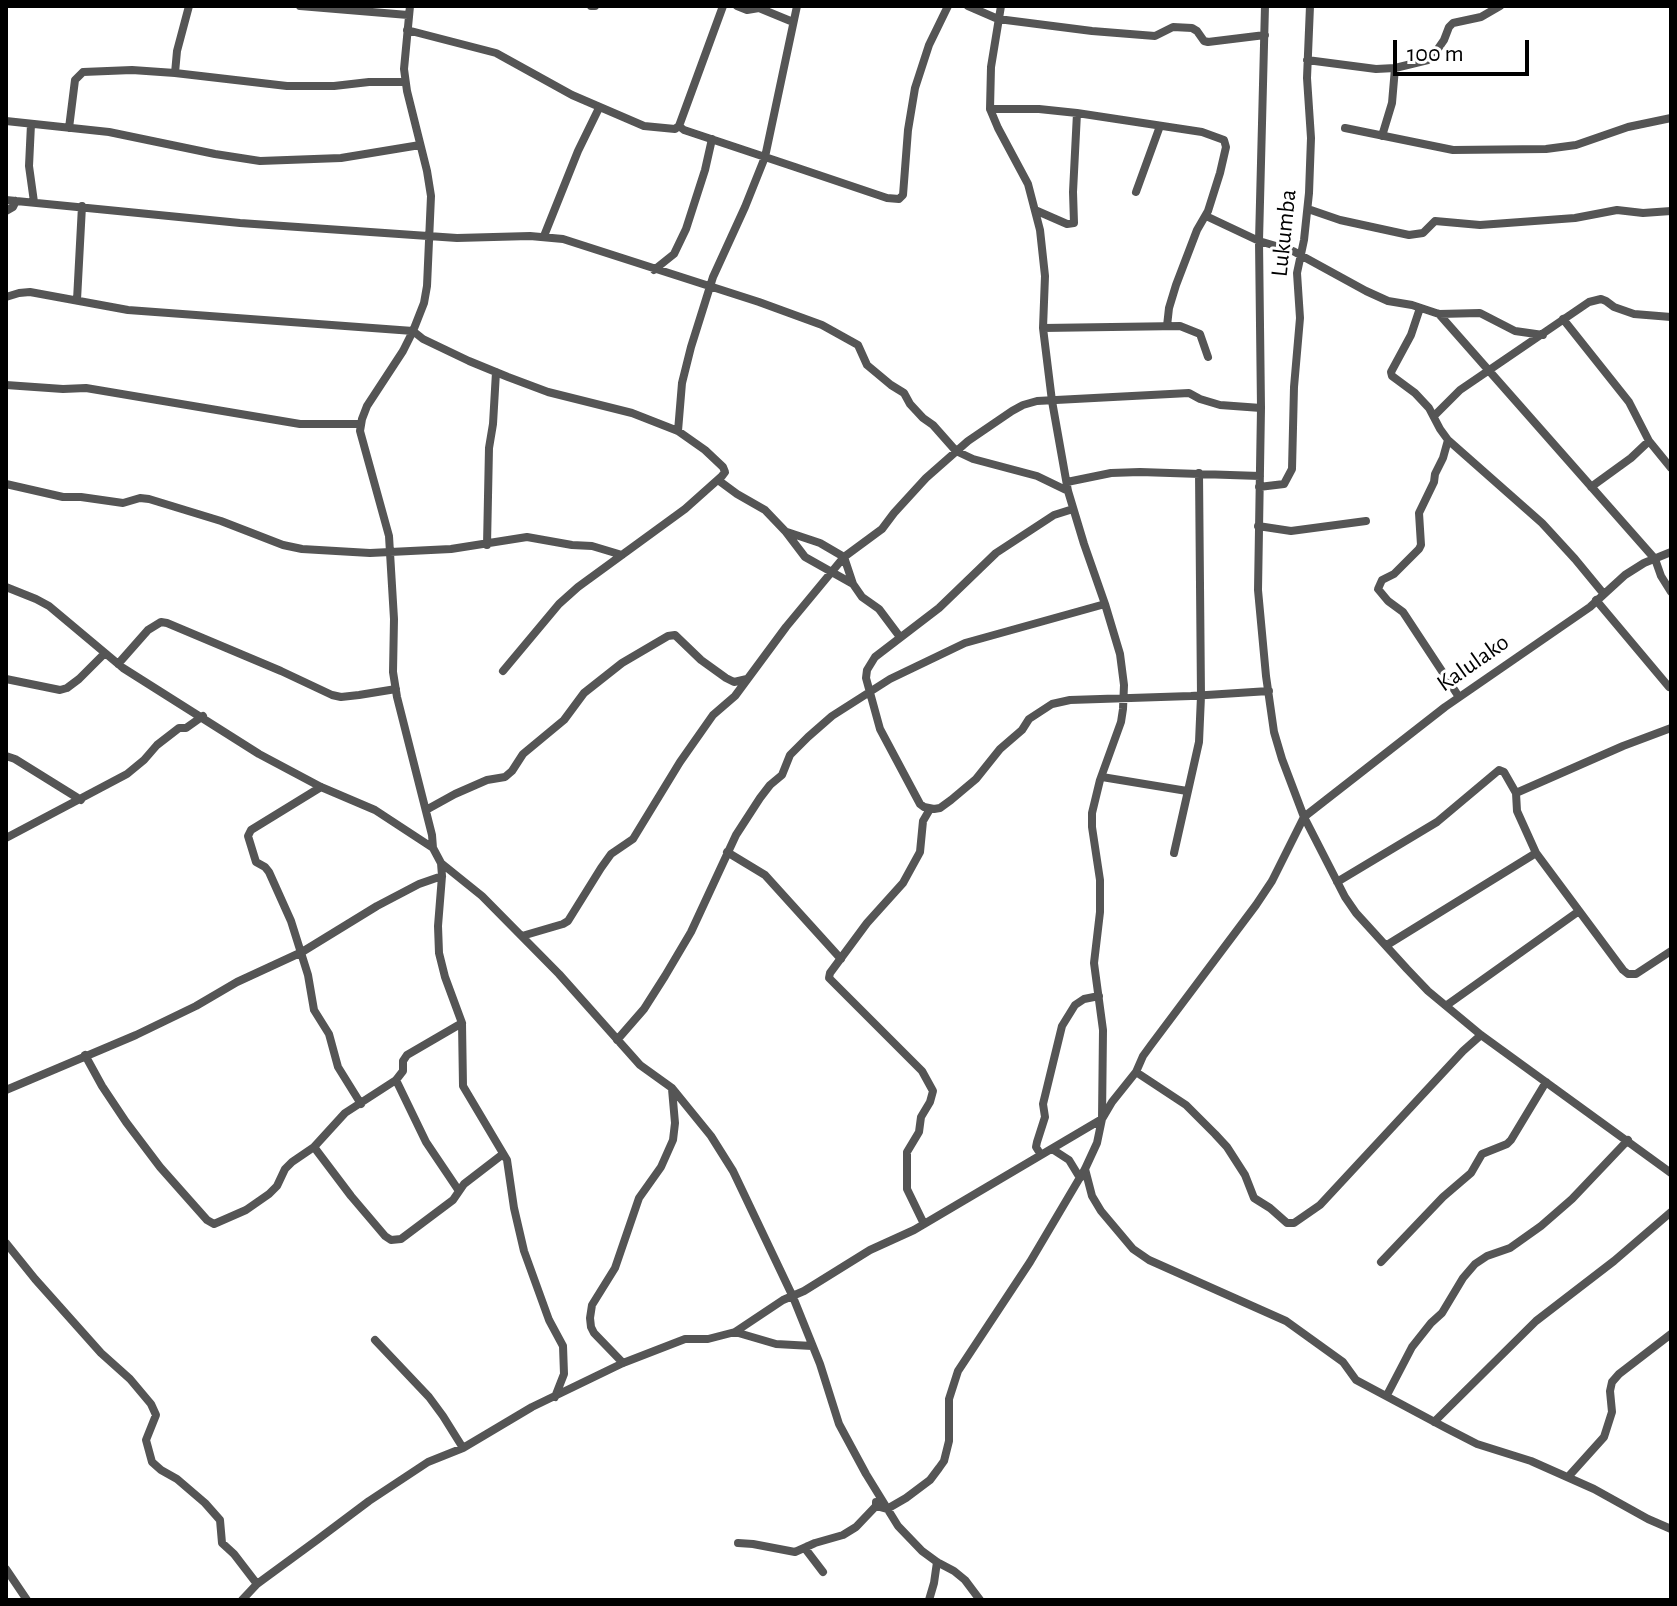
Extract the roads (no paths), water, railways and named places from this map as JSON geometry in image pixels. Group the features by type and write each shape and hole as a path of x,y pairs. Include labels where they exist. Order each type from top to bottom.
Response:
{"street":[{"path":"175,73 177,51 189,6"},
{"path":"300,6 409,10 405,82 431,196 424,303 403,351 367,406 360,424 361,440 386,523 390,552 394,619 392,661 396,689 433,848 441,863 482,896 522,936 645,1070 672,1088 711,1136 733,1171 793,1297 825,1377 839,1424 877,1493 898,1526 922,1551 965,1580 980,1600"},
{"path":"407,30 496,53 599,108 644,126 675,129 679,126 723,6"},
{"path":"737,6 747,10 759,8 793,22"},
{"path":"678,431 685,372 709,287 765,157 797,6"},
{"path":"679,126 887,198 901,199 915,88 929,45 948,6"},
{"path":"968,6 998,19 1092,31 1155,36 1173,27 1192,28 1208,42 1265,35"},
{"path":"876,1506 887,1509 923,1486 944,1461 949,1441 949,1399 958,1371 1082,1174 1097,1143 1102,1119 1103,1030 1094,963 1100,880 1092,827 1094,803 1121,722 1124,698 1120,654 1073,509 1052,401 1043,328 1043,250 1035,210 1022,172 990,109 991,67 1001,6"},
{"path":"1265,6 1259,241 1260,621 1274,732 1282,759 1304,817 1356,913 1428,991 1481,1035 1671,1173"},
{"name":"Lukumba","path":"1259,487 1284,484 1292,469 1300,318 1297,273 1308,209 1311,138 1307,60 1310,6"},
{"path":"1307,60 1376,69 1395,68 1431,59 1453,23 1481,17 1500,6"},
{"path":"1382,136 1392,103 1395,68"},
{"path":"69,128 75,80 83,72 132,70 287,86 405,82"},
{"path":"544,236 599,108"},
{"path":"990,109 1077,113 1214,135 1224,140 1224,156 1206,216 1197,230 1176,285 1167,326"},
{"path":"1035,210 1067,224 1074,223 1077,113"},
{"path":"1345,128 1453,150 1546,149 1576,145 1628,127 1671,118"},
{"path":"6,121 109,132 260,161 341,158 420,145"},
{"path":"31,124 29,166 34,202"},
{"path":"1136,192 1160,126"},
{"path":"654,270 674,254 686,229 712,139"},
{"path":"6,200 240,223 457,238 544,236 563,239 759,302 822,325 852,341 861,349 867,365 904,393 910,404 956,451 973,459 1068,487 1111,473 1260,476"},
{"path":"6,211 16,201"},
{"path":"77,300 82,206"},
{"path":"1308,209 1340,220 1409,235 1423,233 1435,221 1480,225 1575,218 1617,210 1643,213 1671,211"},
{"path":"1206,216 1259,241 1300,255 1379,297 1439,314 1480,313 1515,331 1543,335"},
{"path":"6,297 30,292 174,315 413,331 423,339 496,372 548,392 632,413 678,431 723,467 725,472 718,480 685,509 559,604 503,671"},
{"path":"1434,416 1460,390 1596,299 1634,314 1671,317"},
{"path":"1420,308 1411,335 1391,372 1392,376 1429,408 1448,440 1542,523 1575,559 1670,689"},
{"path":"1439,314 1655,559 1671,592"},
{"path":"1563,319 1629,402 1649,441 1671,468"},
{"path":"1043,328 1180,326 1200,334 1208,357"},
{"path":"487,545 489,448 496,372"},
{"path":"6,385 86,388 300,424 360,424"},
{"path":"522,936 568,921 611,854 633,839 713,715 735,696 831,572 844,557 882,529 926,478 986,428 1023,405 1052,401 1189,393 1220,405 1261,408"},
{"path":"1448,440 1434,482 1419,513 1421,545 1394,574 1382,580 1378,589 1403,612 1459,697"},
{"path":"1591,487 1649,441"},
{"path":"1174,853 1199,742 1199,473"},
{"path":"718,480 759,505 805,557 853,584"},
{"path":"6,484 63,497 123,503 149,499 221,521 292,548 370,553 487,545 527,537 592,546 622,555"},
{"path":"1073,509 1054,515 996,553 939,608 875,657 869,665 866,674 880,729 920,804 930,809 940,808 967,788 1029,719 1052,704 1070,700 1269,691"},
{"path":"1258,526 1291,531 1366,521"},
{"path":"786,532 820,543 844,557 853,584 862,597 879,609 900,637"},
{"name":"Kalulako","path":"1304,817 1459,697 1590,607 1625,575 1671,552"},
{"path":"6,587 49,606 118,664 271,761 375,810 433,848"},
{"path":"617,1040 644,1009 665,976 691,932 727,852 760,798 782,775 787,760 796,748 832,716 870,690 965,643 1105,604"},
{"path":"118,664 148,630 161,622 332,695 341,697 396,689"},
{"path":"426,810 487,780 505,777 523,754 564,720 584,693 622,663 668,636 675,635 726,678 734,682 747,679"},
{"path":"6,679 60,690 79,679 105,653"},
{"path":"6,838 127,774 179,728 186,728 203,716"},
{"path":"1516,793 1671,728"},
{"path":"6,756 81,800"},
{"path":"1337,882 1437,822 1499,770 1504,772 1516,793 1517,811 1536,853 1628,974 1636,974 1671,951"},
{"path":"1102,777 1187,791"},
{"path":"321,787 248,834 254,858 269,872 291,921 308,975 314,1010 329,1034 338,1067 361,1104"},
{"path":"924,1224 907,1189 907,1157 933,1091 922,1071 829,978 867,923 903,883 922,845 923,821 930,809"},
{"path":"242,1600 257,1584 428,1462 463,1448 532,1407 623,1363 685,1339 708,1339 735,1332 862,1254 924,1224 1102,1119 1136,1072 1143,1056 1263,894 1304,817"},
{"path":"727,852 765,875 841,959"},
{"path":"1387,945 1536,853"},
{"path":"441,863 439,953 462,1023 461,1079 509,1169 524,1251 549,1320 563,1346 564,1374 555,1397"},
{"path":"6,1090 196,1006 237,982 302,952 377,906 442,876"},
{"path":"1447,1005 1579,911"},
{"path":"1041,1155 1036,1147 1045,1117 1043,1104 1062,1026 1075,1005 1084,999 1099,996"},
{"path":"85,1055 126,1122 160,1167 211,1224 246,1210 269,1194 277,1186 285,1169 314,1147 345,1113 396,1080 403,1071 403,1061 407,1055 462,1023"},
{"path":"1136,1072 1186,1105 1227,1147 1245,1175 1254,1198 1287,1223 1294,1223 1320,1205 1481,1035"},
{"path":"396,1080 426,1142 459,1191"},
{"path":"1381,1262 1443,1197 1471,1173 1482,1154 1511,1140 1546,1082"},
{"path":"623,1363 591,1327 592,1305 615,1268 639,1198 661,1167 673,1140 672,1088"},
{"path":"1387,1395 1412,1347 1442,1313 1475,1264 1510,1248 1541,1226 1572,1199 1628,1140"},
{"path":"314,1147 351,1196 391,1240 401,1239 453,1200 464,1184 503,1154"},
{"path":"1052,1149 1069,1160 1082,1174 1101,1211 1133,1249 1149,1260 1286,1321 1343,1362 1356,1380 1434,1422 1477,1444 1531,1461 1568,1477 1648,1519 1670,1527"},
{"path":"1434,1422 1536,1321 1671,1212"},
{"path":"6,1243 101,1353 130,1379 151,1404 156,1415 146,1440 152,1462 177,1479 220,1520 222,1543 257,1584"},
{"path":"735,1332 776,1344 812,1346"},
{"path":"1568,1477 1604,1437 1612,1412 1612,1382 1671,1334"},
{"path":"375,1340 429,1397 463,1448"},
{"path":"738,1543 795,1552 805,1549 856,1527 876,1506 877,1493"},
{"path":"805,1549 823,1572"},
{"path":"929,1600 937,1562"},
{"path":"6,1569 27,1600"}]}
